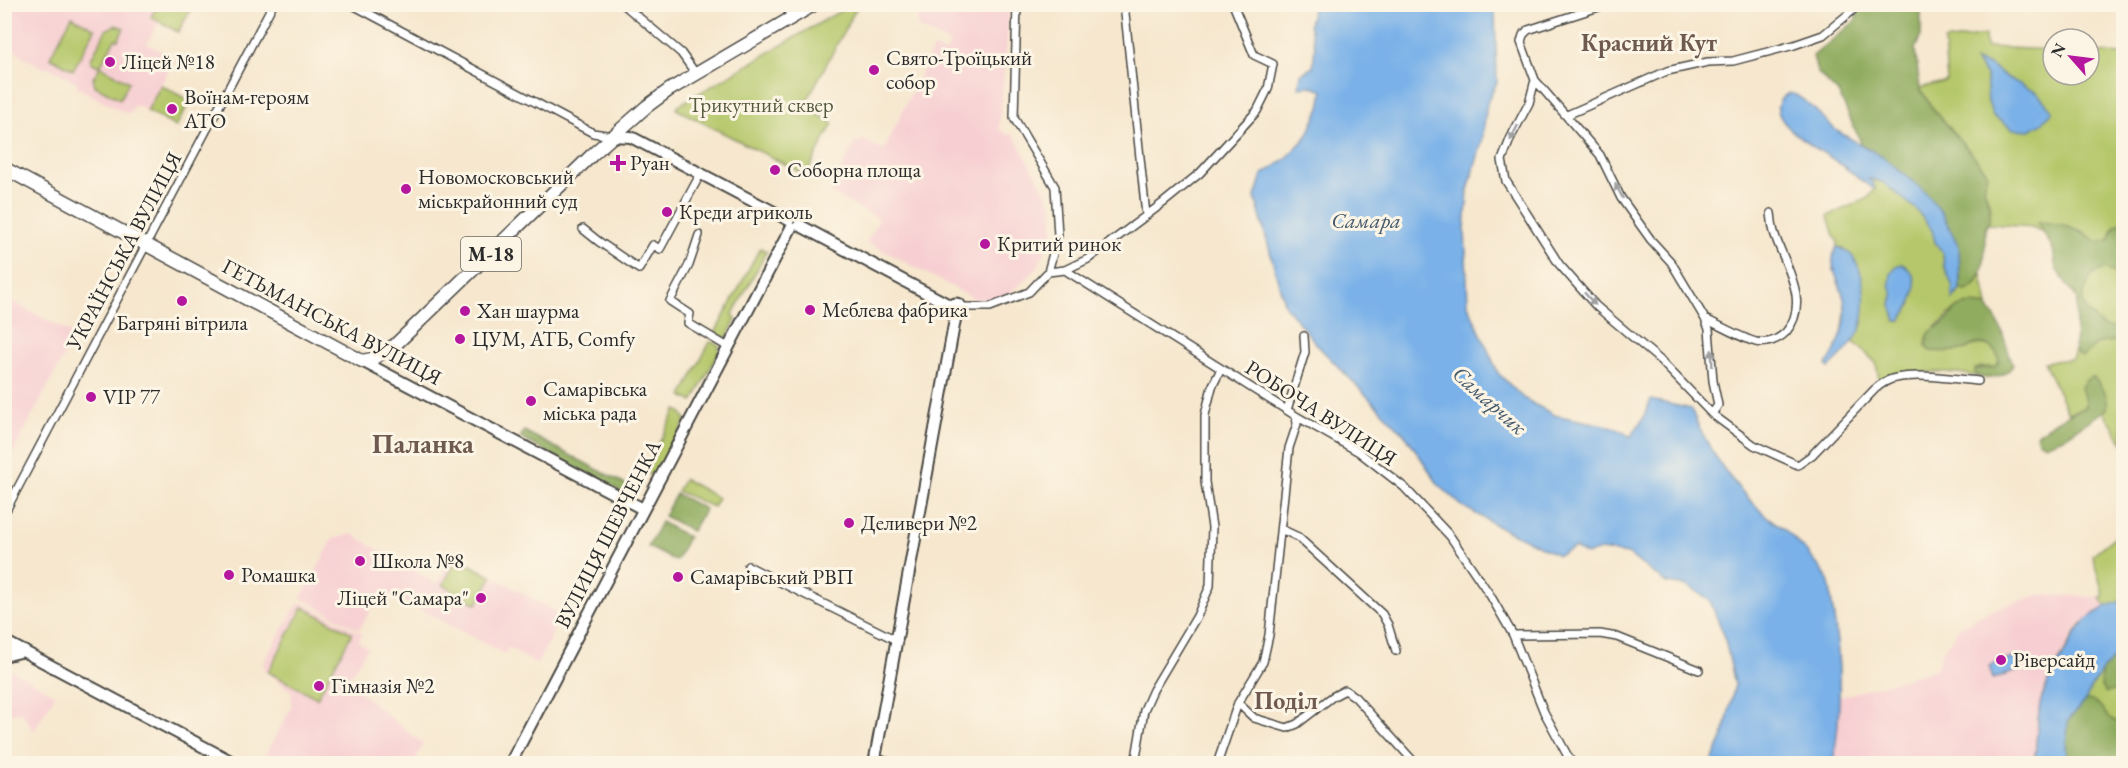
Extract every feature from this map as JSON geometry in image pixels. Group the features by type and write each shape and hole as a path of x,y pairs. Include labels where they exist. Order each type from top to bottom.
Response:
{"highway":[{"name":"М-18","path":"362,361 372,359 395,345 612,136 646,107 696,74 815,4"},
{"name":"ГЕТЬМАНСЬКА ВУЛИЦЯ","path":"4,168 362,361"}],"street":[{"name":"УКРАЇНСЬКА ВУЛИЦЯ","path":"4,514 273,4"},
{"path":"351,4 593,133 631,137 956,309 990,307 1029,292 1048,272 1058,235 1055,188 1014,118 1017,4"},
{"path":"623,4 681,53 696,74"},
{"path":"783,4 792,18"},
{"path":"1124,4 1146,215"},
{"path":"1048,272 1065,270 1088,259 1163,203 1200,173 1257,111 1268,89 1273,64 1254,55 1233,4"},
{"path":"1608,4 1528,30 1521,42 1535,80 1600,155 1621,198 1651,240 1671,262 1705,319 1709,329 1713,381 1718,405 1712,414"},
{"path":"1567,115 1667,71 1708,62 1733,61 1823,35 1852,11 1856,4"},
{"path":"1535,80 1529,104 1511,137 1502,160 1506,181 1559,264 1580,288 1615,324 1661,361 1712,414 1754,445 1798,465 1812,455 1885,381 1896,378 1933,377 1978,381"},
{"path":"583,229 639,269 653,245 660,249 701,173"},
{"path":"1705,319 1754,341 1764,342 1783,335 1789,327 1795,311 1796,294 1791,273 1773,231 1771,213"},
{"name":"ВУЛИЦЯ ШЕВЧЕНКА","path":"510,764 793,224"},
{"path":"699,235 689,265 670,301 690,314 688,323 728,347"},
{"name":"РОБОЧА ВУЛИЦЯ","path":"1065,270 1296,416 1359,452 1415,498 1450,536 1490,595 1513,635 1544,712 1572,764"},
{"path":"889,764 875,762 956,309"},
{"path":"1287,410 1305,352 1304,336"},
{"name":"ГЕТЬМАНСЬКА ВУЛИЦЯ","path":"362,361 643,509"},
{"path":"1135,764 1144,710 1153,690 1197,616 1210,586 1212,527 1205,482 1205,415 1207,401 1221,369"},
{"path":"1217,764 1238,703 1263,662 1272,619 1289,448 1297,424 1296,416"},
{"path":"1281,529 1298,537 1382,615 1388,625 1396,651"},
{"path":"748,566 898,641"},
{"path":"1513,635 1600,634 1617,637 1699,670"},
{"path":"4,641 236,764"},
{"path":"4,656 24,651"},
{"path":"1238,703 1254,718 1287,728 1345,690 1355,697 1416,764"}],"shaded area":[{"name":"Ліцей №18","path":"5,5 195,5 179,34 158,23 147,44 175,58 147,111 135,105 130,114 76,87 78,83 46,66 45,69 5,44"},
{"path":"932,5 1010,5 999,129 1007,134 1013,134 1053,206 1053,236 1036,270 1004,298 977,300 867,242 879,219 829,192 856,141 860,143 862,139 884,150 933,48 946,53 950,43 919,28 917,19"},
{"path":"5,298 75,335 5,468"},
{"path":"352,534 437,584 454,555 562,615 537,665 508,647 505,654 382,590 359,630 301,598 333,539"},
{"path":"2038,595 2100,598 2107,606 2103,611 2092,615 2082,625 2052,676 2040,702 2035,756 2038,763 1833,764 1840,697 1931,671 1937,667 1942,652 1960,627 1989,611"},
{"name":"Гімназія №2","path":"301,602 363,634 358,641 368,648 346,681 423,744 414,763 277,764 264,757 291,708 292,692 265,671 263,663 295,608"},
{"path":"13,671 55,695 34,731 21,712 5,714 5,673"}],"green space":[{"path":"158,4 193,5 178,32 151,17"},
{"name":"Трикутний сквер","path":"852,4 858,5 804,106 833,123 806,175 676,109 679,105"},
{"path":"1862,5 1921,5 1921,36 1915,49 1920,88 1930,105 1987,172 1984,189 1990,218 1985,229 1984,264 1979,279 1966,291 1960,289 1959,247 1925,192 1881,156 1862,145 1839,94 1817,72 1813,56 1855,21"},
{"path":"72,16 95,29 73,70 50,57"},
{"path":"115,25 124,28 100,66 129,82 120,99 95,86 93,78 100,67 91,62 106,30"},
{"path":"1985,35 1986,47 2041,49 2041,87 2101,87 2101,53 2123,54 2123,443 2085,382 2080,388 2086,401 2086,407 2068,413 2044,362 2072,359 2075,351 2077,298 2092,274 2099,268 2114,227 2109,240 2098,242 2080,230 2038,222 2043,233 2033,227 1988,224 1991,207 1984,190 1987,172 1930,105 1920,88 1947,81 1944,41","holes":["1976,62 1991,66 2008,78 1988,102 1986,75"]},
{"path":"161,85 190,101 176,127 147,111"},
{"path":"1866,178 1882,181 1915,208 1933,230 1935,242 1943,252 1944,265 1957,295 1960,289 1966,291 1975,286 1982,274 1988,306 1964,306 1955,310 1937,326 1966,349 1976,345 1987,345 1995,350 1999,361 1995,367 1980,367 1975,373 1979,377 1928,372 1901,374 1879,380 1876,363 1854,342 1845,346 1843,328 1845,314 1844,248 1837,247 1838,241 1834,236 1828,216 1868,198 1875,189","holes":["1893,295 1912,303 1900,321 1896,321 1891,305"]},
{"path":"2123,221 2123,273 2114,273 2104,269 2092,274 2083,299 2087,311 2101,325 2113,328 2123,325 2123,341 2100,343 2083,357 2075,351 2077,298 2056,269 2053,249 2037,222 2069,228 2098,242 2109,240 2114,227"},
{"path":"760,248 767,251 733,314 736,320 727,337 720,338 714,335"},
{"path":"1973,304 1988,306 2000,326 2013,365 2001,375 1984,378 1975,373 1975,369 1995,367 1999,361 1996,352 1987,345 1978,344 1966,349 1943,352 1930,351 1926,346 1930,332 1946,321 1958,307"},
{"path":"710,342 719,345 719,351 693,402 682,396"},
{"path":"2093,377 2104,392 2107,409 2063,438 2045,445 2038,441 2036,435 2048,426 2086,407 2086,401 2080,388 2086,380"},
{"path":"676,410 681,412 686,420 657,474 643,474"},
{"path":"524,431 629,486 625,494 520,438"},
{"path":"684,479 718,498 713,507 677,491"},
{"path":"676,494 705,509 692,531 664,516"},
{"path":"661,522 688,537 676,561 648,547"},
{"path":"2123,530 2123,763 2038,763 2035,756 2038,718 2046,688 2081,626 2107,606 2100,598 2104,596 2092,555"},
{"path":"458,558 492,577 477,604 443,585"},
{"path":"303,607 352,633 317,698 268,672"},
{"path":"2123,647 2123,686 2121,689 2106,693 2101,687 2101,672"},
{"path":"2085,700 2098,704 2111,719 2123,721 2123,763 2067,764 2068,721"}],"water":[{"name":"Самара","path":"1314,4 1496,5 1497,82 1487,103 1482,142 1468,190 1465,229 1468,305 1498,373 1523,398 1554,415 1614,427 1631,437 1651,400 1691,409 1712,451 1729,475 1763,513 1802,547 1827,578 1831,591 1837,644 1839,684 1838,724 1833,763 1711,763 1724,734 1735,684 1724,635 1710,601 1688,586 1666,583 1628,554 1600,550 1586,555 1575,548 1558,555 1499,527 1462,506 1438,484 1407,437 1319,347 1285,306 1255,197 1262,175 1286,159 1307,136 1320,108 1323,91 1311,86 1299,87 1301,74 1313,67 1315,46 1309,24"},
{"path":"1975,61 1991,66 2037,93 2053,111 2042,123 2030,130 2013,129 1993,116 1988,102 1986,75"},
{"path":"1789,93 1809,104 1837,131 1881,156 1904,174 1925,192 1942,213 1959,247 1960,289 1952,300 1953,287 1944,265 1943,253 1935,242 1932,230 1915,208 1882,182 1867,178 1873,183 1875,189 1870,186 1793,132 1778,111 1779,102"},
{"path":"1837,247 1847,251 1860,270 1864,310 1856,337 1846,352 1829,368 1826,365 1839,342 1845,316 1844,299 1833,266"},
{"path":"1902,264 1914,277 1915,292 1905,314 1900,321 1896,321 1891,305 1893,295 1890,284 1891,273 1896,266"},
{"path":"2123,599 2123,647 2101,672 2085,700 2068,721 2067,763 2038,763 2035,756 2040,705 2054,672 2085,622 2107,606"},
{"path":"2016,657 2020,670 1993,679 1989,666"}],"place":[{"name":"Ліцей №18","path":"110,62"},
{"name":"Свято-Троїцький собор","path":"874,70"},
{"name":"Воїнам-героям АТО","path":"172,109"},
{"name":"Руан","path":"618,163"},
{"name":"Соборна площа","path":"775,170"},
{"name":"Новомосковський міськрайонний суд","path":"406,189"},
{"name":"Креди агриколь","path":"667,212"},
{"name":"Критий ринок","path":"985,244"},
{"name":"Багряні вітрила","path":"182,301"},
{"name":"Меблева фабрика","path":"810,310"},
{"name":"Хан шаурма","path":"465,311"},
{"name":"ЦУМ, АТБ, Comfy","path":"460,339"},
{"name":"VIP 77","path":"91,397"},
{"name":"Самарівська міська рада","path":"531,401"},
{"name":"Деливери №2","path":"849,523"},
{"name":"Школа №8","path":"360,561"},
{"name":"Ромашка","path":"229,575"},
{"name":"Самарівський РВП","path":"678,577"},
{"name":"Ліцей \"Самара\"","path":"481,598"},
{"name":"Ріверсайд","path":"2001,660"},
{"name":"Гімназія №2","path":"319,686"}],"district":[{"name":"Красний Кут","path":"1649,43"},
{"name":"Паланка","path":"423,444"},
{"name":"Поділ","path":"1286,701"}],"water label":[{"name":"Самарчик","path":"1490,400"}]}
